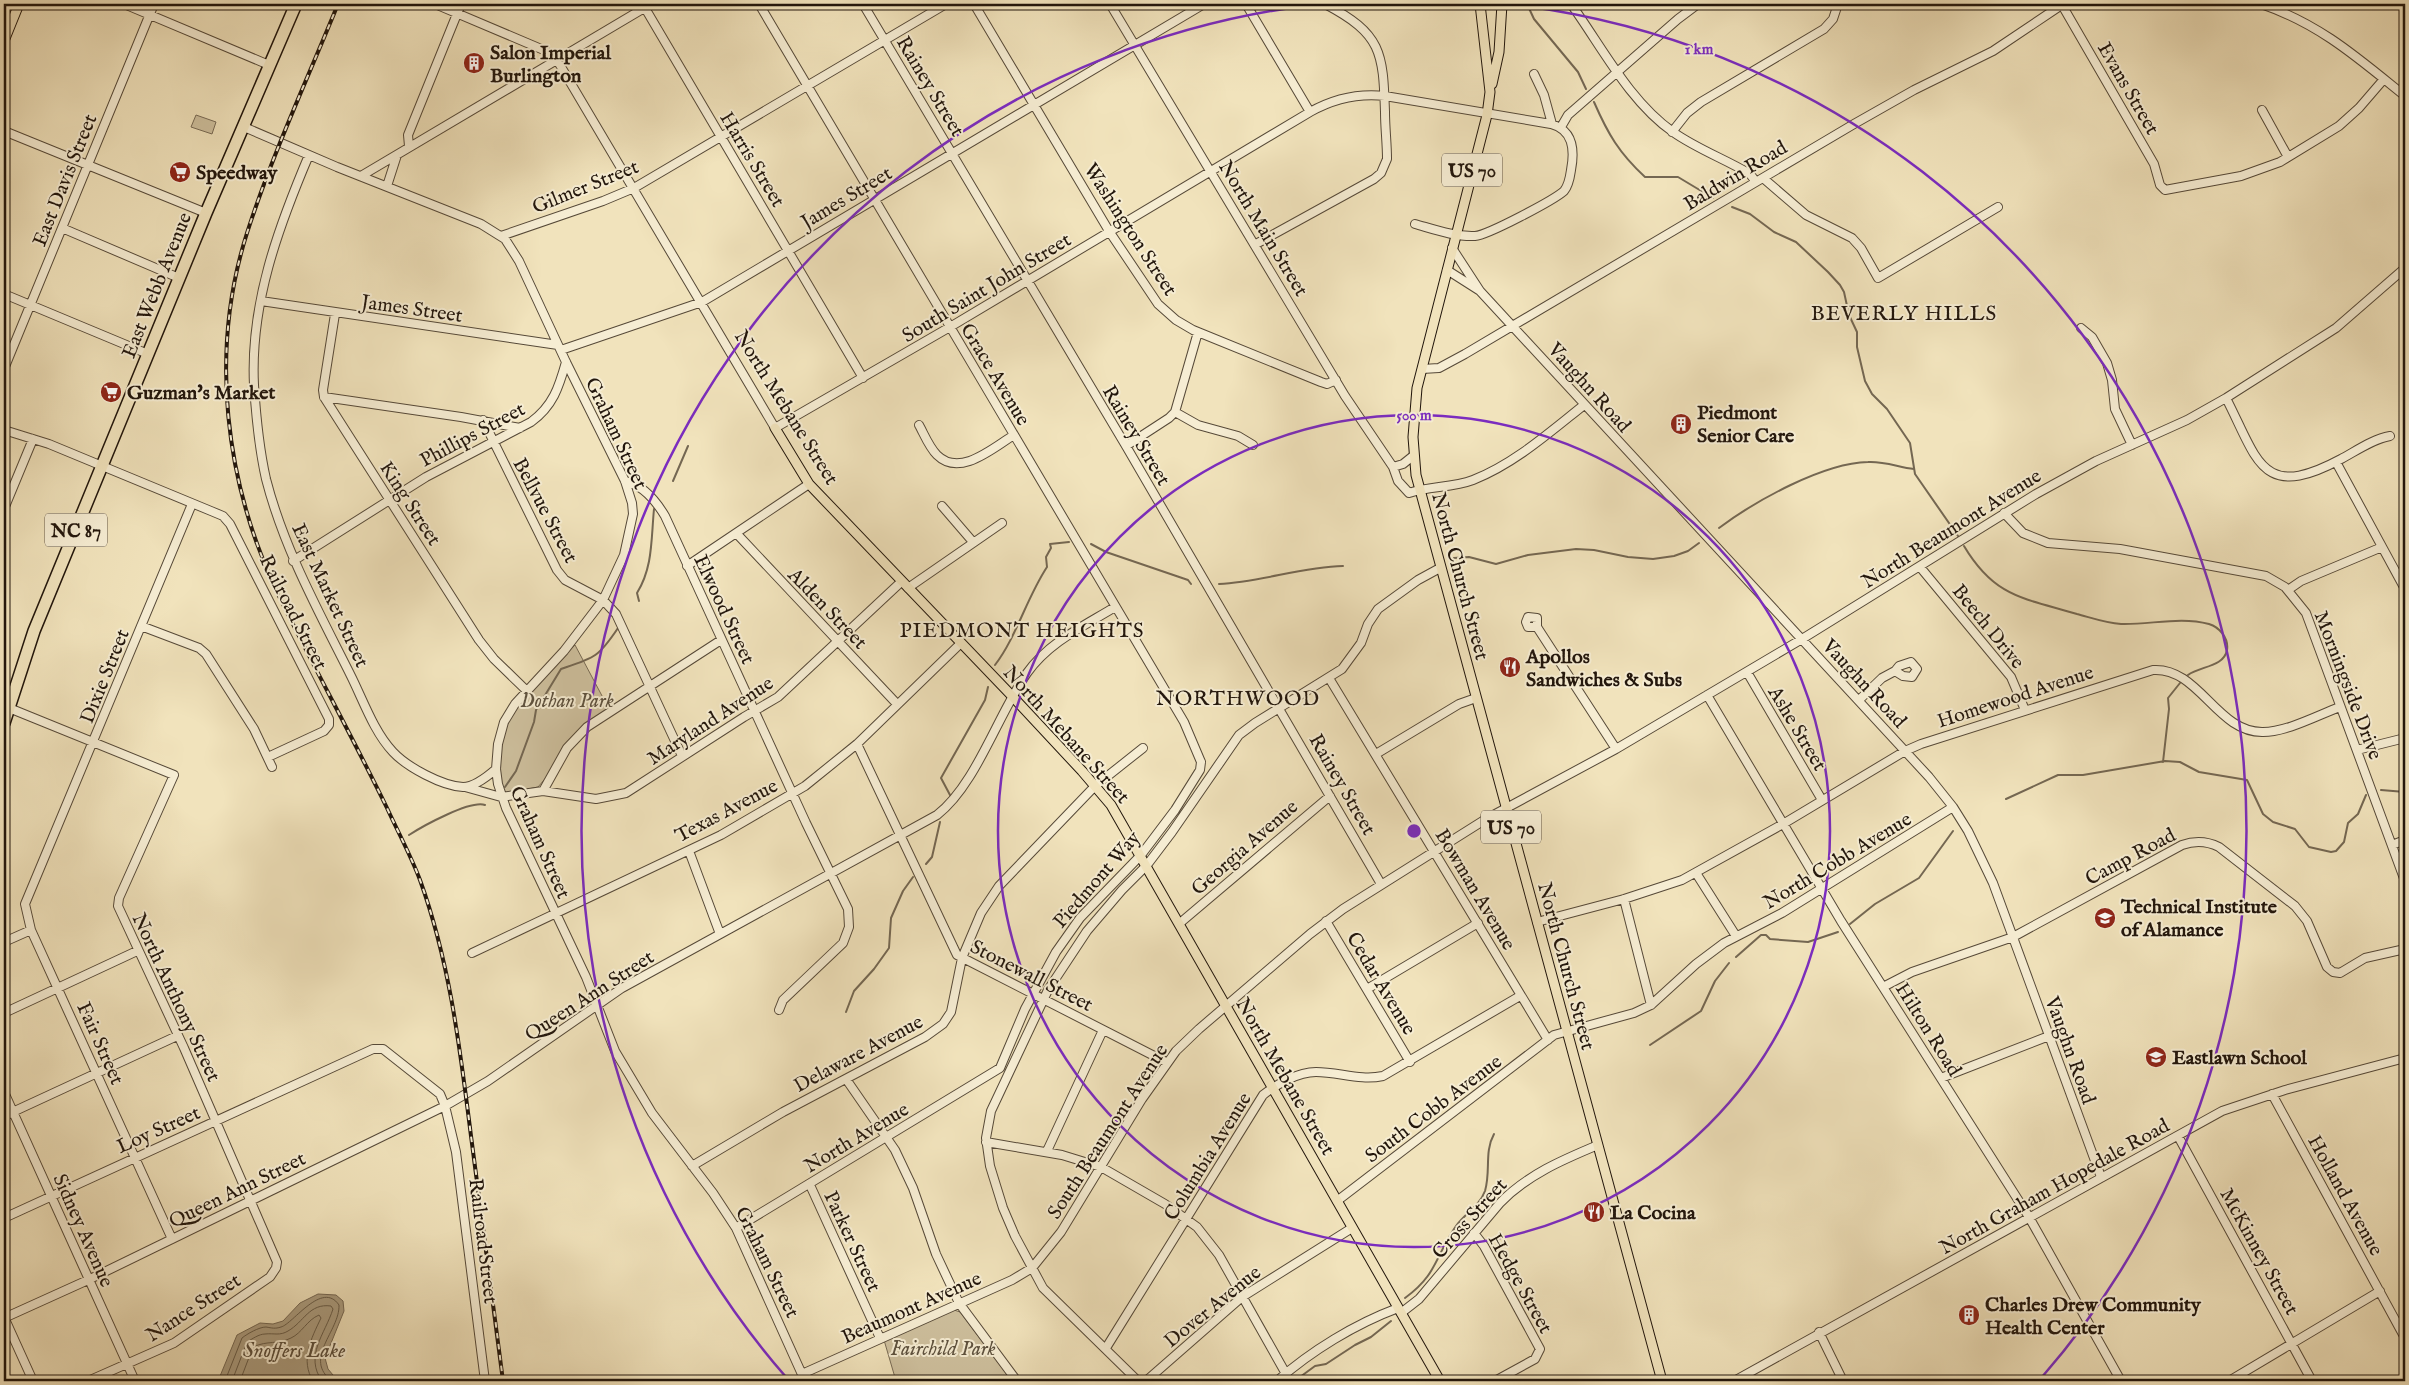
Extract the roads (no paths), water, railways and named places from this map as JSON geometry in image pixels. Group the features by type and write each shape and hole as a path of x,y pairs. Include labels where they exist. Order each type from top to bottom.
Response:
{"highway":[{"name":"East Webb Avenue","path":"4,723 6,707 34,632 206,213 296,4"}],"main road":[{"path":"4,41 19,4"},
{"name":"North Church Street","path":"1480,4 1490,92 1487,115 1446,270 1415,400 1413,456 1418,490 1662,1381"},
{"name":"US 70","path":"1490,92 1500,52 1502,4"},
{"name":"North Mebane Street","path":"775,428 809,484 960,644 1013,697 1095,786 1119,817 1440,1381"}],"street":[{"path":"124,4 269,65"},
{"name":"East Davis Street","path":"4,368 154,4"},
{"name":"North Mebane Street","path":"435,4 546,51 557,60 775,428"},
{"path":"409,146 408,135 461,4"},
{"name":"Grace Avenue","path":"759,4 1184,722 1201,762"},
{"name":"Rainey Street","path":"863,4 1126,446 1381,884"},
{"name":"Gilmer Street","path":"501,236 603,201 634,188 722,138 807,85 946,4"},
{"name":"Washington Street","path":"974,4 1109,231 1158,304 1176,320 1198,332 1321,382 1327,384 1336,380"},
{"name":"North Main Street","path":"1110,4 1336,380 1393,467 1398,481 1409,493 1418,490"},
{"name":"James Street","path":"261,301 560,348 702,302 1204,4"},
{"path":"1246,4 1310,112"},
{"path":"1256,244 1374,179 1381,173 1387,159 1383,68 1371,38 1352,18 1325,4"},
{"path":"1571,4 1641,103 1672,132 1750,174 1806,215 1852,238 1861,248 1878,278 1998,207"},
{"path":"1556,126 1678,19 1698,4"},
{"path":"1672,132 1687,113 1701,102 1824,29 1833,20 1838,4"},
{"name":"Baldwin Road","path":"1422,369 1439,368 1914,90 1994,51 2063,4"},
{"name":"Evans Street","path":"2063,4 2154,164 2163,189 2255,172 2288,157"},
{"path":"2261,4 2278,6 2331,37 2405,96"},
{"path":"361,176 648,6"},
{"name":"Harris Street","path":"648,6 722,138 863,378"},
{"path":"1414,224 1456,233 1478,235 1508,222 1565,190 1568,184 1574,151 1569,136 1556,126 1534,74"},
{"path":"2262,110 2288,157 2339,126 2359,108 2384,79"},
{"name":"South Saint John Street","path":"775,428 950,327 1310,112 1344,98 1367,95 1385,96 1556,126"},
{"path":"244,127 480,224 501,236"},
{"path":"4,131 206,213"},
{"name":"East Market Street","path":"309,155 280,225 257,322 254,383 260,444 266,479 293,561 375,723 391,750 405,763 428,776 501,797"},
{"path":"387,186 397,155"},
{"path":"62,228 179,278"},
{"name":"Graham Street","path":"501,236 509,244 519,261 625,481 632,503 632,525 624,555 603,600 564,651 527,691 504,722 498,744 496,769 501,797 586,977 609,1040 638,1091 736,1228 803,1377"},
{"name":"Vaughn Road","path":"1452,248 1480,291 1859,700 1953,807 1984,862 2101,1177"},
{"name":"North Beaumont Avenue","path":"1506,808 1616,749 1802,640 2004,513 2066,477 2187,420 2226,398 2336,328 2405,268"},
{"name":"Vaughn Road","path":"1446,270 1480,291"},
{"path":"4,294 148,354"},
{"path":"335,314 322,390 324,397 484,420 520,428"},
{"path":"2080,328 2092,337 2107,363 2112,380 2115,409 2132,445"},
{"path":"1126,446 1169,418 1175,412 1198,332"},
{"name":"Phillips Street","path":"293,561 426,477 520,428 542,414 552,401 566,362"},
{"name":"King Street","path":"324,397 479,640 494,659 527,691"},
{"path":"2226,398 2259,461 2273,475 2293,478 2336,462 2378,439 2390,436"},
{"path":"1418,490 1466,482 1485,474 1542,440 1584,405"},
{"path":"1175,412 1198,425 1238,436 1253,444"},
{"name":"Bellvue Street","path":"484,420 492,442 557,570 565,580 603,600 622,624 682,756"},
{"path":"919,424 938,456 944,460 958,463 977,458 1014,435"},
{"path":"4,430 33,438 192,504"},
{"path":"4,509 33,438"},
{"path":"1393,467 1403,464 1413,456"},
{"path":"2336,462 2405,589"},
{"name":"Elwood Street","path":"625,481 638,486 656,503 665,516 830,874 848,909 848,932 837,949 783,1000 779,1010"},
{"path":"688,566 809,484"},
{"name":"Railroad Street","path":"192,504 223,516 226,519 243,547 329,722 324,731 268,757"},
{"name":"Dixie Street","path":"44,859 192,504"},
{"path":"942,506 973,542"},
{"name":"Morningside Drive","path":"2004,513 2023,533 2040,541 2120,549 2246,572 2273,578 2288,590 2306,613 2405,881"},
{"name":"Maryland Avenue","path":"501,797 544,791 589,799 608,798 630,790 788,690 839,641 905,585 1002,523"},
{"name":"Alden Street","path":"737,534 897,704"},
{"path":"2288,590 2301,581 2382,548"},
{"name":"Beech Drive","path":"1920,567 2008,673 2017,688 2025,710"},
{"name":"Piedmont Way","path":"1138,1381 1043,1288 1003,1208 990,1166 986,1142 989,1119 1002,1087 1044,999 1087,931 1147,865 1192,806 1226,752 1240,735 1342,669 1354,657 1368,624 1378,609 1418,580 1440,568"},
{"name":"Queen Ann Street","path":"4,1318 88,1280 445,1106 488,1081 622,988 937,815 951,803 966,780 1027,673 1047,651 1115,606"},
{"path":"141,626 163,633 204,652 246,715 272,767"},
{"path":"1537,626 1616,749"},
{"path":"544,791 562,756 576,737 598,719 722,640"},
{"name":"Texas Avenue","path":"472,953 689,851 737,827 793,793 823,774 857,744 960,644"},
{"name":"Homewood Avenue","path":"1537,922 1624,899 1666,886 1696,873 1783,824 1905,751 2025,710 2160,669 2180,676 2234,723 2255,732 2284,728 2340,707"},
{"name":"Ashe Street","path":"1747,672 1822,800"},
{"path":"1859,700 1882,678 1896,672"},
{"name":"Bowman Avenue","path":"1329,678 1548,1040"},
{"name":"Hilton Road","path":"1707,695 1821,890 2029,1217 2121,1381"},
{"path":"1376,754 1459,704 1476,698"},
{"name":"North Anthony Street","path":"6,707 174,775 118,901 119,911 178,1036 277,1262"},
{"path":"2356,750 2405,738"},
{"name":"Stonewall Street","path":"857,744 953,950 962,958 1166,1062"},
{"name":"Delaware Avenue","path":"692,1166 783,1112 925,1036 943,1024 954,1004 962,958 981,913 999,886 1095,786 1143,748"},
{"path":"1201,762 1216,768"},
{"name":"Piedmont Way","path":"992,1074 1004,1062 1033,993 1056,952 1080,918 1141,855 1175,810 1200,770 1201,762"},
{"path":"464,787 478,782 496,769"},
{"name":"Georgia Avenue","path":"1180,923 1330,796"},
{"name":"North Cobb Avenue","path":"1651,1005 1696,964 1736,936 1782,913 1821,890 1953,807"},
{"name":"South Beaumont Avenue","path":"1032,1268 1061,1232 1166,1062 1188,1038 1326,921 1381,884 1506,808"},
{"path":"2392,845 2405,840"},
{"name":"Camp Road","path":"1883,987 1912,972 2013,937 2182,845 2200,841 2220,847 2295,906 2307,921 2327,967 2333,972 2343,972 2365,958 2405,949"},
{"path":"689,851 720,934"},
{"name":"Fair Street","path":"44,859 25,904 31,930 172,1239"},
{"path":"1696,873 1736,936"},
{"path":"1624,899 1651,1005"},
{"name":"Cedar Avenue","path":"1326,921 1410,1062"},
{"path":"1367,989 1478,923"},
{"path":"4,942 31,930"},
{"path":"4,1013 138,951"},
{"name":"Columbia Avenue","path":"1106,1348 1263,1095 1272,1087 1301,1074 1313,1072 1374,1078 1392,1073 1520,996"},
{"name":"South Cobb Avenue","path":"1337,1201 1548,1040 1566,1031 1634,1013 1651,1005"},
{"path":"1047,1151 1103,1030"},
{"path":"4,1116 178,1036"},
{"path":"1941,1078 2049,1036"},
{"name":"Loy Street","path":"4,1218 373,1049 380,1048 440,1094 445,1106"},
{"name":"North Graham Hopedale Road","path":"1734,1381 1819,1332 2222,1111 2272,1094 2405,1058"},
{"path":"992,1074 1002,1087"},
{"name":"North Avenue","path":"736,1228 992,1074"},
{"path":"846,1079 888,1137 908,1176 936,1254 959,1303 1017,1381"},
{"name":"Sidney Avenue","path":"4,1092 135,1381"},
{"name":"Holland Avenue","path":"2272,1094 2405,1338"},
{"name":"Railroad Street","path":"445,1106 456,1152 485,1381"},
{"name":"McKinney Street","path":"2178,1136 2312,1381"},
{"path":"986,1142 1047,1151 1101,1167 1116,1174 1187,1219 1214,1246 1290,1381"},
{"name":"Cross Street","path":"1277,1381 1303,1360 1354,1329 1400,1311 1419,1299 1506,1197 1527,1180 1598,1145"},
{"name":"Parker Street","path":"810,1184 880,1338"},
{"name":"Dover Avenue","path":"1146,1381 1242,1296 1352,1228"},
{"name":"Hedge Street","path":"1474,1233 1484,1246 1540,1349 1535,1359 1495,1381"},
{"name":"Nance Street","path":"88,1381 128,1365 181,1339 228,1304 270,1277 276,1268 277,1262"},
{"name":"Beaumont Avenue","path":"803,1377 880,1338 1012,1280 1032,1268"},
{"path":"2229,1381 2380,1290"},
{"path":"4,1318 33,1381"},
{"path":"1819,1332 1843,1381"}],"water":[{"name":"Snoffers Lake","path":"318,1294 336,1295 343,1301 344,1311 325,1358 328,1369 338,1381 218,1381 237,1335 260,1323 273,1324 283,1321 300,1303"}],"waterway":[{"path":"1527,4 1534,19 1578,72 1586,89"},
{"path":"1594,102 1615,143 1645,177 1678,177 1713,198"},
{"path":"1732,207 1750,214 1774,232 1796,242 1840,285 1844,292 1849,315 1857,332 1857,347 1865,381 1872,394 1887,409 1910,443 1915,474 1958,536"},
{"path":"673,481 688,446"},
{"path":"1719,528 1751,506 1790,485 1831,469 1868,462 1885,463 1914,469"},
{"path":"639,601 637,593 649,563 654,509"},
{"path":"995,665 1003,654 1047,567 1046,557 1051,548 1050,544 1069,542"},
{"path":"1454,558 1469,557 1496,564 1528,555 1576,549 1653,559 1674,556 1688,551 1699,543"},
{"path":"1091,544 1106,552 1188,580 1191,584"},
{"path":"1964,546 1987,576 2012,594 2026,599 2094,619 2121,624 2187,621 2213,625 2225,637 2227,646 2225,656 2217,663 2188,675"},
{"path":"1219,584 1343,566"},
{"path":"505,787 516,771 534,722 536,710 561,669 594,656 605,646 618,628"},
{"path":"2163,762 2169,709 2168,698 2180,683"},
{"path":"950,795 941,778 985,700 988,687"},
{"path":"2006,799 2058,775 2083,775 2165,761 2180,762 2199,772 2247,780 2263,814 2273,822 2295,829 2309,847 2331,852 2336,851 2344,842 2348,823 2358,814 2366,795"},
{"path":"2381,790 2405,792"},
{"path":"409,835 435,820 458,810 478,804 485,805"},
{"path":"926,864 932,857 940,822"},
{"path":"1850,924 1875,904 1919,878 1953,831"},
{"path":"846,1012 854,991 874,969 889,948 891,918 903,891 913,877"},
{"path":"1736,957 1761,935 1766,935 1770,939 1808,942 1838,932"},
{"path":"1650,1045 1701,1011 1715,981 1729,963"},
{"path":"1405,1298 1424,1281 1456,1226 1476,1206 1482,1197 1487,1184 1488,1155 1494,1134"},
{"path":"1300,1377 1315,1366 1326,1364 1371,1337 1391,1321"}],"railway":[{"path":"338,4 279,146 247,233 235,278 228,324 226,370 228,416 245,508 260,552 278,594 374,781 413,862 430,911 453,1006 503,1381"}],"place":[{"name":"Salon Imperial Burlington","path":"474,63"},
{"name":"Speedway","path":"180,172"},
{"name":"Guzman's Market","path":"111,392"},
{"name":"Piedmont Senior Care","path":"1681,424"},
{"name":"Apollos Sandwiches & Subs","path":"1510,667"},
{"name":"Technical Institute of Alamance","path":"2105,918"},
{"name":"Eastlawn School","path":"2156,1057"},
{"name":"La Cocina","path":"1594,1212"},
{"name":"Charles Drew Community Health Center","path":"1969,1315"}],"district":[{"name":"BEVERLY HILLS","path":"1904,313"},
{"name":"PIEDMONT HEIGHTS","path":"1022,630"},
{"name":"NORTHWOOD","path":"1238,698"}],"park label":[{"name":"Dothan Park","path":"567,700"},
{"name":"Fairchild Park","path":"943,1348"}]}
